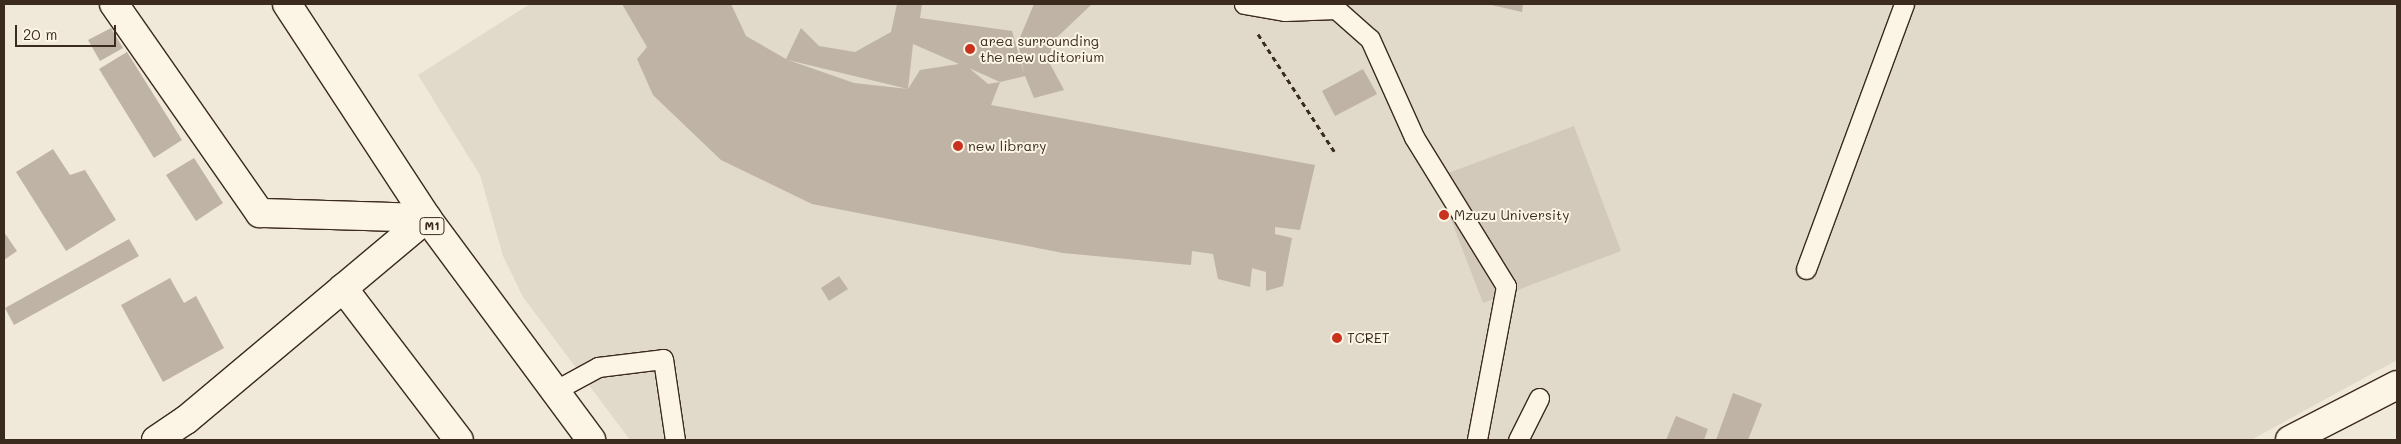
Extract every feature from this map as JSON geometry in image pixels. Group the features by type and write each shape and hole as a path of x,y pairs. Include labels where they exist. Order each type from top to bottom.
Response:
{"main road":[{"path":"114,4 260,213 426,218"},
{"name":"M1","path":"287,4 426,218 591,440"},
{"path":"156,440 186,420 426,218"},
{"path":"343,288 459,440"},
{"path":"2290,440 2394,394"}],"lane":[{"path":"1244,4 1285,11 1336,9 1370,39 1414,137 1506,286 1477,440"},
{"path":"1806,269 1904,4"},
{"path":"554,391 598,367 663,359 675,440"},
{"path":"1518,440 1539,398"}],"path":[{"path":"1254,28 1334,151"}],"shaded area":[{"name":"Mzuzu University","path":"530,4 2397,4 2397,360 2251,440 630,440 523,297 503,256 480,175 418,75"},
{"path":"1574,126 1621,251 1483,303 1435,178"}],"building":[{"name":"new library","path":"622,4 731,4 746,36 786,59 801,28 819,46 855,52 891,32 897,4 922,4 920,18 1012,31 1024,73 1018,42 1034,4 1092,4 1052,42 1049,62 1064,90 1034,98 1025,76 1000,82 991,105 1315,165 1300,230 1275,227 1275,234 1292,238 1283,286 1266,291 1266,272 1252,268 1250,287 1218,279 1213,254 1192,251 1191,265 1063,253 812,204 721,160 653,95 637,59 647,47","holes":["913,44 959,64 920,70 908,89","788,60 908,89 854,83","969,68 1000,82 988,84"]},
{"path":"1487,4 1523,4 1522,12"},
{"path":"111,28 123,48 100,61 88,40"},
{"path":"127,52 182,140 154,158 99,69"},
{"path":"1363,69 1377,94 1335,116 1322,91"},
{"path":"53,149 70,175 85,170 116,220 66,251 16,172"},
{"path":"194,158 223,203 196,221 166,175"},
{"path":"4,232 17,251 4,260"},
{"path":"129,239 139,256 14,325 5,308"},
{"path":"839,276 848,289 829,301 821,288"},
{"path":"170,278 184,303 196,296 224,348 163,382 121,305"},
{"path":"1733,393 1762,404 1748,440 1716,440"},
{"path":"1676,416 1708,429 1704,440 1666,440"}],"place":[{"name":"area surrounding the new uditorium","path":"970,49"},
{"name":"new library","path":"958,146"},
{"name":"Mzuzu University","path":"1444,215"},
{"name":"TCRET","path":"1337,338"}]}
